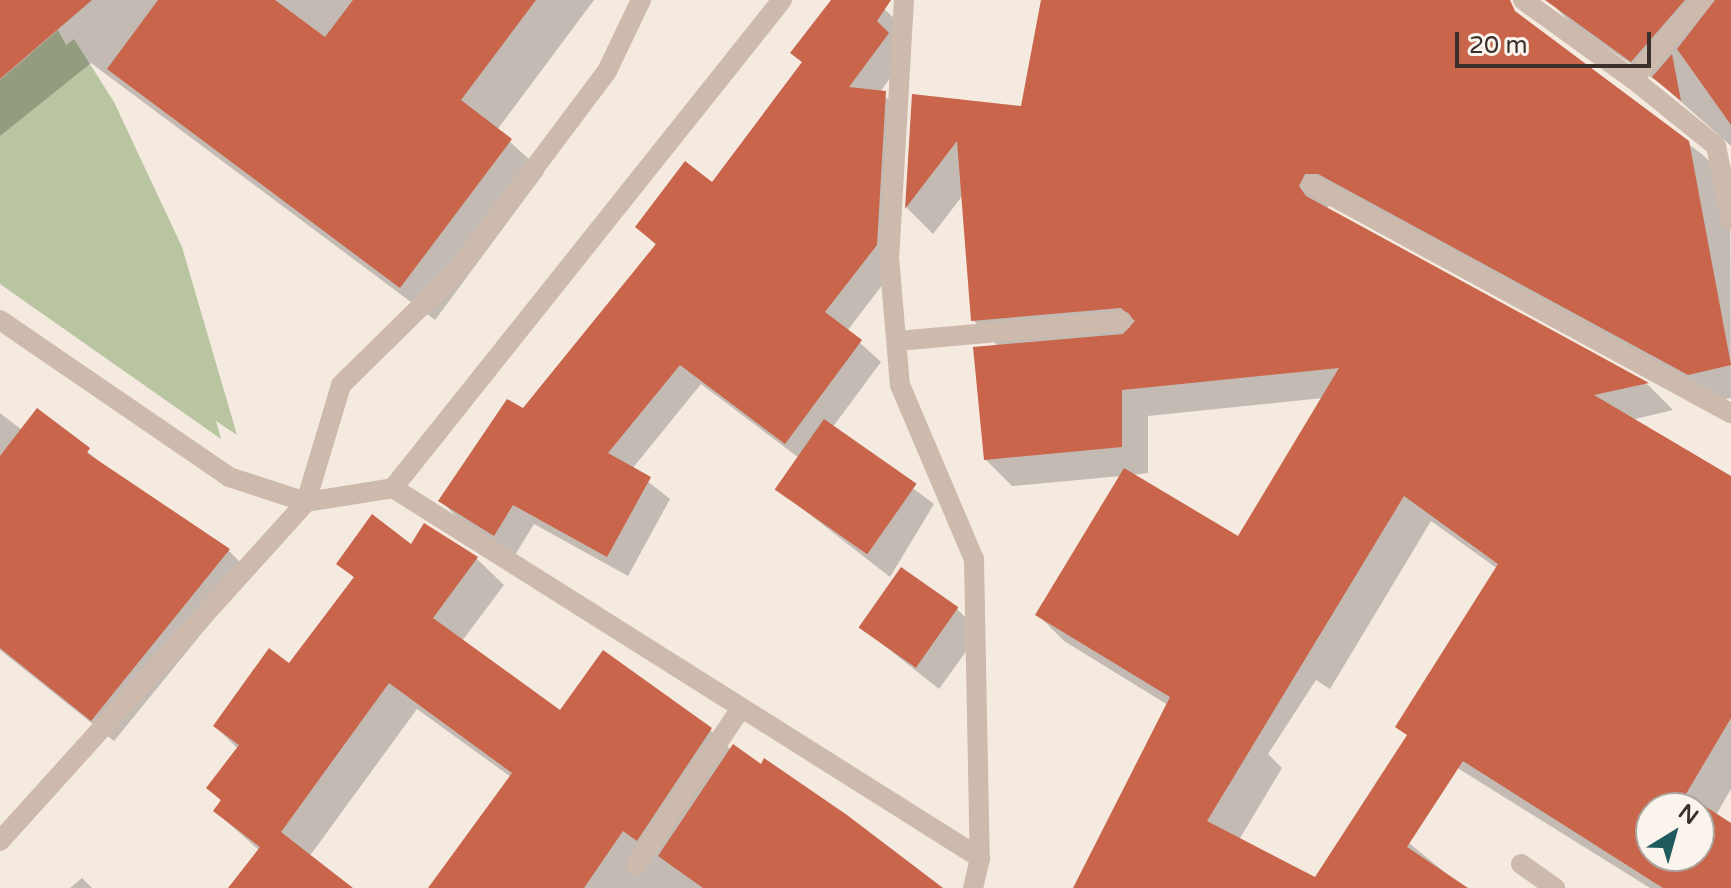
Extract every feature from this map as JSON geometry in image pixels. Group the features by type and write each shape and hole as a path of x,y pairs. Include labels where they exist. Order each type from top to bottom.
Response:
{"street":[{"path":"0,841 306,502 341,385 457,271 607,71 641,0"},
{"path":"393,488 782,0"},
{"path":"904,0 889,257 900,385 974,559 980,858 973,888"},
{"path":"1523,0 1633,79 1716,146 1731,219"},
{"path":"1633,79 1702,0"},
{"path":"1312,185 1731,413"},
{"path":"0,320 229,477 306,502 393,488 980,858"},
{"path":"897,341 1122,321"},
{"path":"636,865 741,708"},
{"path":"1521,864 1555,888"}],"green space":[{"path":"58,30 66,45 74,39 114,102 182,247 237,435 216,421 221,439 0,284 0,80"}],"building":[{"path":"0,0 92,0 0,79"},
{"path":"158,0 275,0 325,37 353,0 536,0 461,100 512,139 400,288 107,69"},
{"path":"831,0 891,0 877,21 889,33 849,87 886,91 877,245 825,312 862,340 785,444 680,365 608,453 651,477 607,557 513,505 494,536 438,501 507,399 523,408 656,244 635,227 685,161 712,182 802,62 790,53"},
{"path":"1041,0 1510,0 1515,11 1689,141 1731,365 1688,375 1318,174 1305,174 1299,186 1306,196 1649,383 1594,395 1731,476 1731,718 1687,792 1635,792 1635,870 1463,761 1407,847 1468,888 1073,888 1170,697 1035,615 1124,468 1238,536 1339,368 1122,390 1122,447 984,460 973,347 1123,334 1135,321 1121,308 971,321 957,141 905,209 912,94 1021,106","holes":["1404,496 1498,564 1395,727 1407,735 1315,877 1207,821"]},
{"path":"1545,0 1685,0 1631,62"},
{"path":"1715,0 1731,0 1731,125 1677,49"},
{"path":"1672,54 1681,101 1652,77"},
{"path":"37,408 90,448 87,453 230,549 91,721 0,648 0,456"},
{"path":"824,419 917,484 867,554 775,489"},
{"path":"372,514 411,544 424,523 478,557 433,618 560,710 603,650 712,728 637,841 623,831 584,888 428,888 512,773 389,683 281,832 353,888 228,888 260,847 213,811 221,800 206,788 239,745 213,726 269,648 289,663 354,577 336,564"},
{"path":"901,567 958,607 916,668 859,628"},
{"path":"733,744 761,764 764,758 847,815 943,888 703,888 658,856"},
{"path":"1715,813 1731,823 1731,888 1663,888 1638,872 1715,872"}]}
